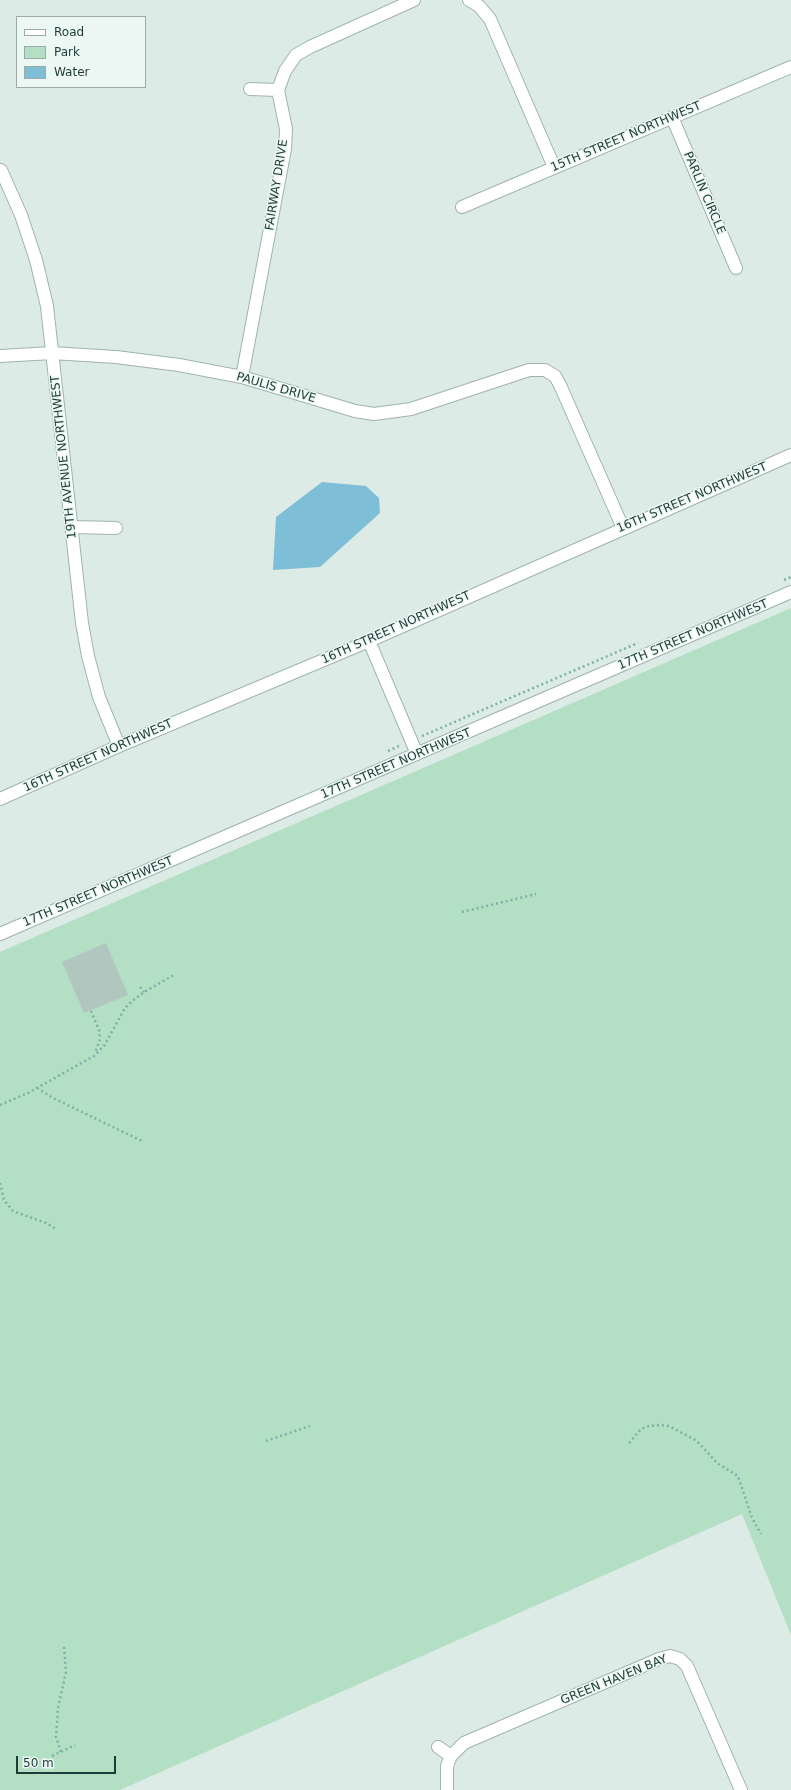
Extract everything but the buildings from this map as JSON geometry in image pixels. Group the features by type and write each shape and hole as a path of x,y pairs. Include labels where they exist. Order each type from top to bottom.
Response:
{"street":[{"path":"250,89 278,90 285,70 296,55 310,47 414,0"},
{"path":"469,0 479,6 490,19 554,167"},
{"name":"15TH STREET NORTHWEST","path":"462,207 791,67"},
{"name":"FAIRWAY DRIVE","path":"242,377 285,149 286,129 278,90"},
{"name":"PARLIN CIRCLE","path":"672,117 736,268"},
{"name":"19TH AVENUE NORTHWEST","path":"1,170 21,216 36,260 47,306 82,623 88,656 99,697 118,746"},
{"name":"PAULIS DRIVE","path":"0,356 52,352 124,358 179,365 242,377 355,411 374,414 411,409 529,370 545,370 554,376 560,385 623,528"},
{"name":"16TH STREET NORTHWEST","path":"0,799 118,746 368,641 791,455"},
{"path":"71,527 116,528"},
{"name":"17TH STREET NORTHWEST","path":"0,934 791,592"},
{"path":"368,641 417,754"},
{"name":"GREEN HAVEN BAY","path":"451,1756 464,1743 477,1736 659,1659 670,1656 680,1659 687,1666 741,1790"},
{"path":"438,1747 451,1756 446,1773 447,1790"}],"path":[{"path":"462,912 536,894"},
{"path":"0,1105 37,1088 94,1056 104,1046 125,1008 144,992 174,975"},
{"path":"140,987 144,992"},
{"path":"91,1011 99,1030 100,1039 99,1047 94,1056"},
{"path":"37,1088 53,1098 144,1142"},
{"path":"0,1183 0,1193 13,1211 46,1223 56,1229"},
{"path":"629,1443 641,1429 649,1426 660,1425 669,1426 697,1442 718,1463 738,1476 752,1518 761,1534"},
{"path":"266,1441 310,1426"},
{"path":"61,1752 56,1737 58,1708 66,1672 64,1646"},
{"path":"52,1756 75,1745"}],"green space":[{"path":"791,608 791,1635 742,1514 120,1790 0,1790 0,952"}],"water":[{"path":"322,482 366,486 379,498 380,513 320,567 273,570 276,517"}]}
